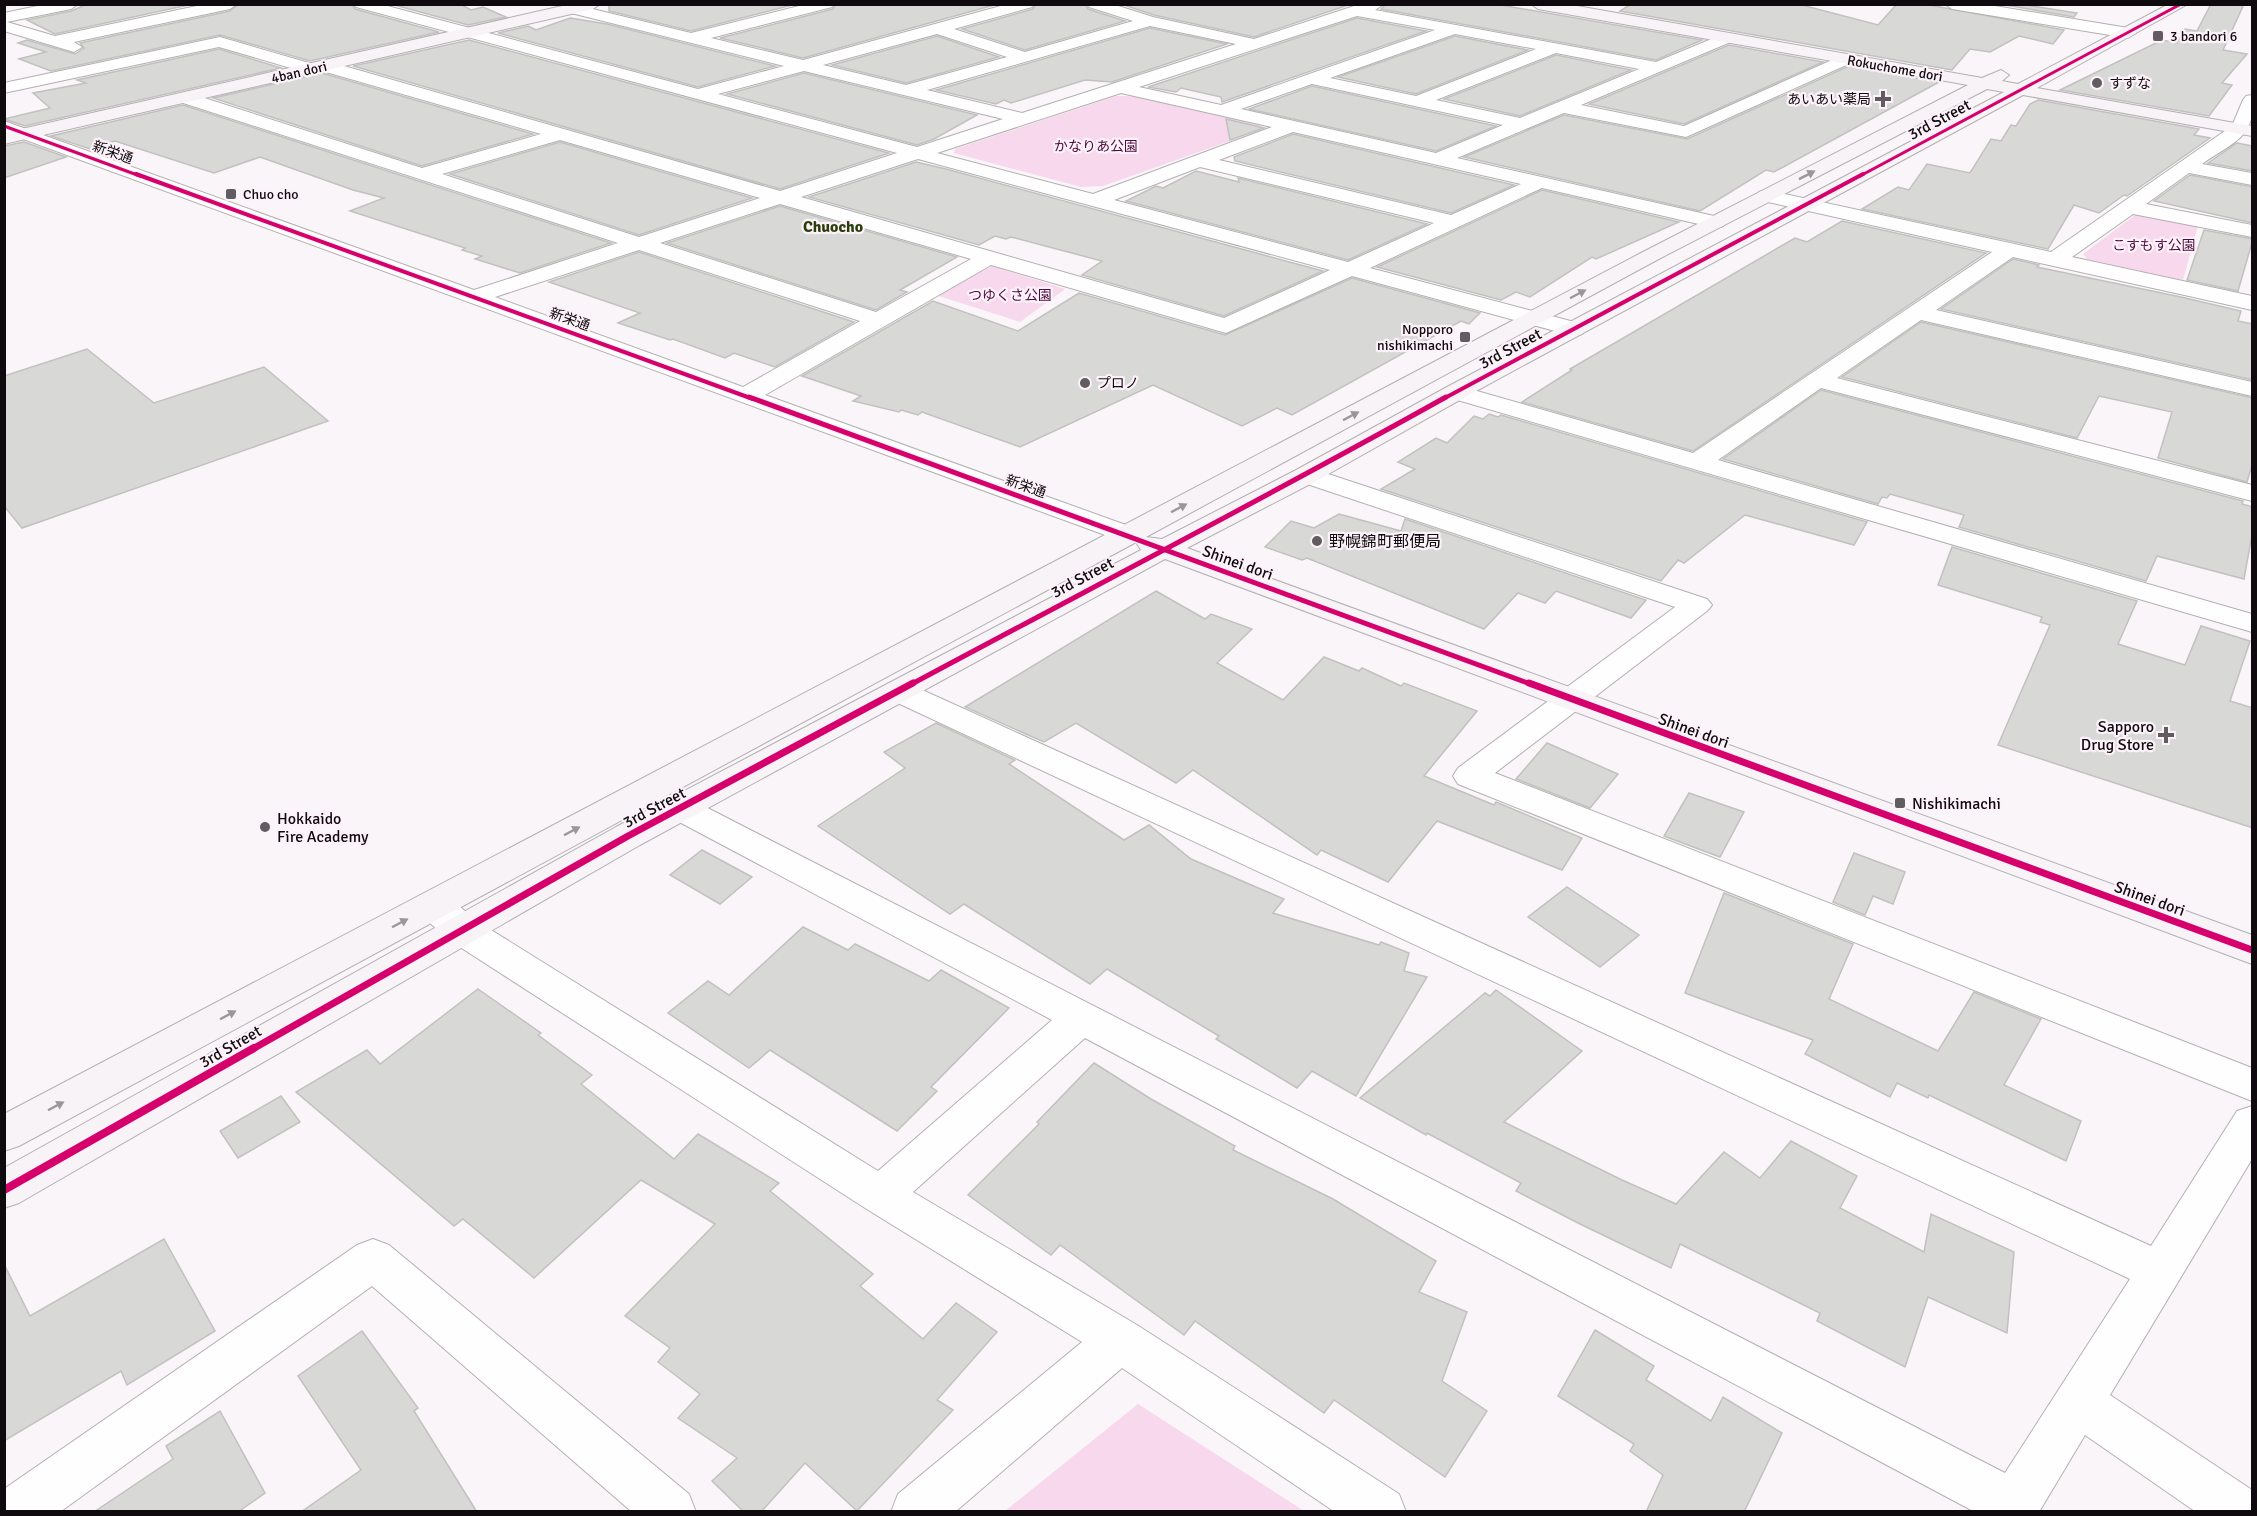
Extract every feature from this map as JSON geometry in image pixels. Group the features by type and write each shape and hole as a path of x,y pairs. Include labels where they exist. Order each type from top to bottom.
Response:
{"street":[{"path":"4,18 71,4"},
{"path":"55,41 230,4"},
{"path":"361,4 1574,329"},
{"name":"4ban dori","path":"4,139 593,4"},
{"path":"692,39 827,4"},
{"path":"698,94 1027,4"},
{"path":"1094,4 1150,21 1256,44"},
{"path":"473,297 1377,4"},
{"name":"Rokuchome dori","path":"1538,4 2246,130"},
{"path":"1952,4 2128,33"},
{"path":"2065,42 2138,4"},
{"name":"3rd Street","path":"4,1134 680,808 1163,549 1307,475 1456,392 2181,4"},
{"path":"572,9 1023,119"},
{"path":"1358,11 1657,67"},
{"path":"907,91 1150,21"},
{"path":"4,26 123,63"},
{"path":"939,29 1024,57"},
{"path":"1224,110 1454,29"},
{"path":"1438,159 1726,38"},
{"path":"4,88 220,42 561,134 1226,326 1540,182"},
{"path":"1416,102 1554,48"},
{"path":"1562,107 1686,132 1847,59"},
{"name":"3rd Street","path":"4,1190 448,918 1127,535 1535,317 2015,68"},
{"path":"1311,79 1523,124"},
{"path":"1122,87 1716,222"},
{"path":"186,98 878,320"},
{"path":"2055,260 2186,167 2246,130 2253,100"},
{"name":"新栄通","path":"4,126 1127,535"},
{"path":"1095,200 1292,126"},
{"path":"424,173 561,134"},
{"path":"1199,161 1454,222"},
{"path":"2186,167 2253,179"},
{"path":"1767,196 2253,303"},
{"path":"2130,207 2253,231"},
{"path":"1697,462 2010,249"},
{"path":"745,396 990,257"},
{"path":"1917,312 2253,389"},
{"path":"1818,380 2253,493"},
{"path":"1456,392 2253,623"},
{"path":"1307,475 1696,605 1470,777 2253,1085"},
{"name":"Shinei dori","path":"1127,535 2253,950"},
{"path":"898,691 2159,1272"},
{"path":"680,808 1082,1017 2012,1508 2253,1123"},
{"path":"448,918 880,1195 1120,1340 1381,1512"},
{"path":"880,1195 1082,1017"},
{"path":"16,1512 373,1259 671,1512"},
{"path":"916,1512 1120,1340"},
{"path":"2078,1402 2241,1512"}],"green space":[{"name":"かなりあ公園","path":"1116,96 1134,96 1261,125 1261,130 1103,186 1081,187 954,153 955,149"},
{"name":"こすもす公園","path":"2135,215 2150,215 2198,225 2183,280 2087,259 2083,254"},
{"name":"つゆくさ公園","path":"992,266 1065,289 1020,322 936,295"},
{"path":"1138,1404 1304,1511 1005,1511"}],"building":[{"path":"88,4 193,4 55,34 27,20 71,11"},
{"path":"239,4 352,4 355,9 439,32 310,61 220,35 51,71 19,59 46,52 18,43 27,40 75,54 84,48 80,43 230,11"},
{"path":"391,4 460,4 471,10 483,7 506,17 468,25"},
{"path":"609,4 796,4 691,31 609,11"},
{"path":"836,4 998,4 803,58 720,38 833,9"},
{"path":"1036,4 1085,4 1088,9 1125,21 1025,50 962,29 1033,9"},
{"path":"1121,4 1351,4 1254,37 1154,15"},
{"path":"1386,4 1495,4 1702,40 1656,60 1381,9"},
{"path":"1631,4 1798,4 1878,25 1897,4 1924,4 2064,30 2053,44 2019,36 1990,52 1970,49 1952,70 1620,11"},
{"path":"2000,4 2020,4 2077,13 2074,17"},
{"path":"2211,4 2244,4 2223,50 2247,54 2222,83 2232,85 2209,116 2060,90 2162,40 2177,43 2185,29 2197,31"},
{"path":"570,18 607,24 775,66 698,87 498,33 528,26 536,30"},
{"path":"1357,18 1426,31 1222,102 1221,97 1181,88 1176,92 1148,87"},
{"path":"1150,28 1227,44 1112,82 1085,80 1011,103 1004,100 996,104 936,90"},
{"path":"937,36 999,57 906,83 832,65"},
{"path":"1455,36 1528,50 1416,94 1338,77"},
{"path":"469,40 889,153 780,189 353,66"},
{"path":"1729,45 1823,62 1684,124 1589,104"},
{"path":"219,49 281,68 25,126 4,119 50,108 33,93 86,83 77,80"},
{"path":"1556,55 1631,70 1520,116 1444,99"},
{"path":"1849,66 1939,82 1774,172 1766,170 1700,211 1464,157 1564,115 1687,139"},
{"path":"322,73 533,134 422,166 213,98"},
{"path":"804,73 977,115 934,139 917,145 727,94"},
{"path":"1312,86 1496,126 1436,151 1249,109"},
{"path":"2038,100 2199,129 2194,135 2210,138 2099,213 2074,205 2048,249 1862,209 1898,187 1909,190 1927,164 1970,173 1991,139 2001,141 2011,125 2016,126 2030,104"},
{"path":"183,105 611,243 520,273 475,259 482,256 462,250 465,248 350,211 384,198 353,190 260,157 214,173 115,141 90,149 51,136"},
{"path":"1226,119 1264,128 1230,140"},
{"path":"1293,134 1514,185 1451,213 1235,161 1234,157"},
{"path":"24,142 66,157 4,178 4,146"},
{"path":"560,142 752,198 639,235 450,174"},
{"path":"2237,143 2253,146 2253,171 2208,163"},
{"path":"916,162 1323,271 1224,316 1082,275 1102,261 1011,237 1006,239 995,236 979,245 809,197"},
{"path":"1196,171 1239,182 1238,178 1427,224 1348,260 1126,201 1156,186 1163,188"},
{"path":"2190,175 2253,187 2253,223 2154,201"},
{"path":"1542,190 1679,222 1596,259 1592,257 1530,297 1516,292 1501,300 1377,267"},
{"path":"780,206 957,257 900,290 907,292 876,310 667,243"},
{"path":"1842,221 1986,253 1693,451 1522,402 1572,370 1570,369 1795,238 1807,242"},
{"path":"2204,230 2253,239 2238,291 2187,280"},
{"path":"639,252 854,322 775,367 734,353 725,358 673,339 618,323 640,313 549,282"},
{"path":"2013,259 2039,265 2037,267 2241,311 2238,321 2253,324 2253,380 1941,309"},
{"path":"1352,278 1480,313 1469,324 1461,321 1292,415 1277,408 1242,426 1153,385 1020,447 922,412 918,415 901,410 899,412 853,401 861,396 802,376 933,301 1018,331 1079,293 1225,335"},
{"path":"1921,322 2253,398 2253,462 2247,482 2158,458 2172,412 2099,396 2077,438 1842,377"},
{"path":"87,349 154,403 264,367 328,421 22,528 4,506 4,376"},
{"path":"1821,390 2243,501 2242,504 2253,507 2253,529 2244,579 2157,556 2146,581 1959,527 1964,515 1890,494 1887,498 1882,497 1878,504 1723,459"},
{"path":"1489,414 1498,417 1501,415 1867,522 1854,545 1745,515 1684,563 1678,560 1661,581 1381,489 1415,469 1398,462 1436,438 1447,443 1474,416 1483,419"},
{"path":"1339,514 1401,531 1405,519 1646,600 1631,618 1556,591 1545,603 1518,593 1484,629 1307,558 1302,560 1265,547 1291,521 1314,528"},
{"path":"1952,547 2137,601 2118,644 2185,665 2201,626 2250,641 2230,701 2253,708 2253,828 1998,745 2050,625 2040,622 2042,617 1938,585"},
{"path":"1156,591 1205,619 1211,614 1252,629 1217,663 1283,700 1324,657 1359,671 1362,668 1401,686 1404,683 1477,711 1424,776 1494,805 1496,802 1582,838 1562,870 1437,821 1388,882 1321,850 1317,855 1193,770 1176,783 1076,723 1044,742 965,707"},
{"path":"936,723 1015,760 1009,764 1124,840 1149,825 1191,859 1284,899 1273,913 1379,945 1381,942 1409,953 1404,971 1427,977 1356,1096 1312,1071 1297,1088 1216,1039 1219,1036 1107,969 1090,984 964,904 950,914 818,826 905,768 884,752"},
{"path":"1547,743 1618,774 1590,808 1516,779"},
{"path":"1689,793 1744,812 1720,857 1664,836"},
{"path":"702,850 752,877 720,904 670,875"},
{"path":"1854,853 1905,872 1893,904 1873,896 1865,915 1833,902"},
{"path":"1567,887 1639,935 1600,967 1528,917"},
{"path":"1724,893 1853,944 1829,999 1938,1051 1974,992 2041,1019 2004,1085 2081,1121 2066,1161 1929,1095 1928,1098 1897,1083 1890,1097 1805,1054 1813,1040 1685,993"},
{"path":"803,927 848,950 855,944 929,981 941,970 1009,1008 931,1087 937,1091 897,1131 770,1050 749,1068 668,1013 708,981 729,995"},
{"path":"478,989 541,1033 538,1035 592,1075 581,1084 674,1159 698,1134 779,1183 770,1191 873,1274 860,1286 923,1339 956,1303 997,1332 937,1400 953,1410 857,1511 805,1463 761,1512 744,1512 712,1481 737,1458 678,1418 700,1394 658,1362 670,1348 625,1316 715,1224 641,1180 534,1278 463,1219 454,1226 296,1092 367,1050 380,1064"},
{"path":"1496,990 1582,1051 1504,1122 1676,1204 1724,1152 1760,1178 1791,1141 1857,1176 1840,1208 1924,1252 1931,1214 2014,1252 2007,1333 1928,1297 1905,1367 1817,1321 1820,1313 1680,1244 1671,1268 1578,1223 1516,1191 1521,1183 1427,1133 1426,1135 1360,1098 1485,993 1490,996"},
{"path":"1094,1063 1151,1099 1235,1146 1233,1150 1333,1199 1436,1261 1419,1292 1467,1312 1442,1381 1487,1411 1445,1477 1334,1400 1324,1413 1195,1321 1184,1335 1060,1245 1051,1255 968,1195 1039,1124 1037,1122"},
{"path":"281,1096 300,1122 238,1158 220,1131"},
{"path":"164,1239 215,1331 127,1385 121,1371 4,1441 4,1264 30,1316"},
{"path":"1595,1330 1654,1366 1646,1380 1711,1421 1723,1397 1782,1433 1744,1512 1646,1512 1663,1475 1630,1451 1634,1444 1558,1396"},
{"path":"362,1331 418,1408 414,1411 477,1512 301,1512 361,1470 298,1376"},
{"path":"220,1411 265,1493 238,1512 94,1512 173,1459 166,1446"}],"cycle path":[{"path":"4,1190 628,836 1163,549 1307,475 1456,392 2181,4"},
{"path":"4,126 1127,535 2252,950"}],"place":[{"name":"3 bandori 6","path":"2158,36"},
{"name":"すずな","path":"2097,83"},
{"name":"あいあい薬局","path":"1883,99"},
{"name":"Chuo cho","path":"231,194"},
{"name":"Nopporo nishikimachi","path":"1465,337"},
{"name":"プロノ","path":"1085,383"},
{"name":"野幌錦町郵便局","path":"1317,541"},
{"name":"Sapporo Drug Store","path":"2166,735"},
{"name":"Nishikimachi","path":"1900,803"},
{"name":"Hokkaido Fire Academy","path":"265,827"}],"district":[{"name":"Chuocho","path":"833,226"}]}
